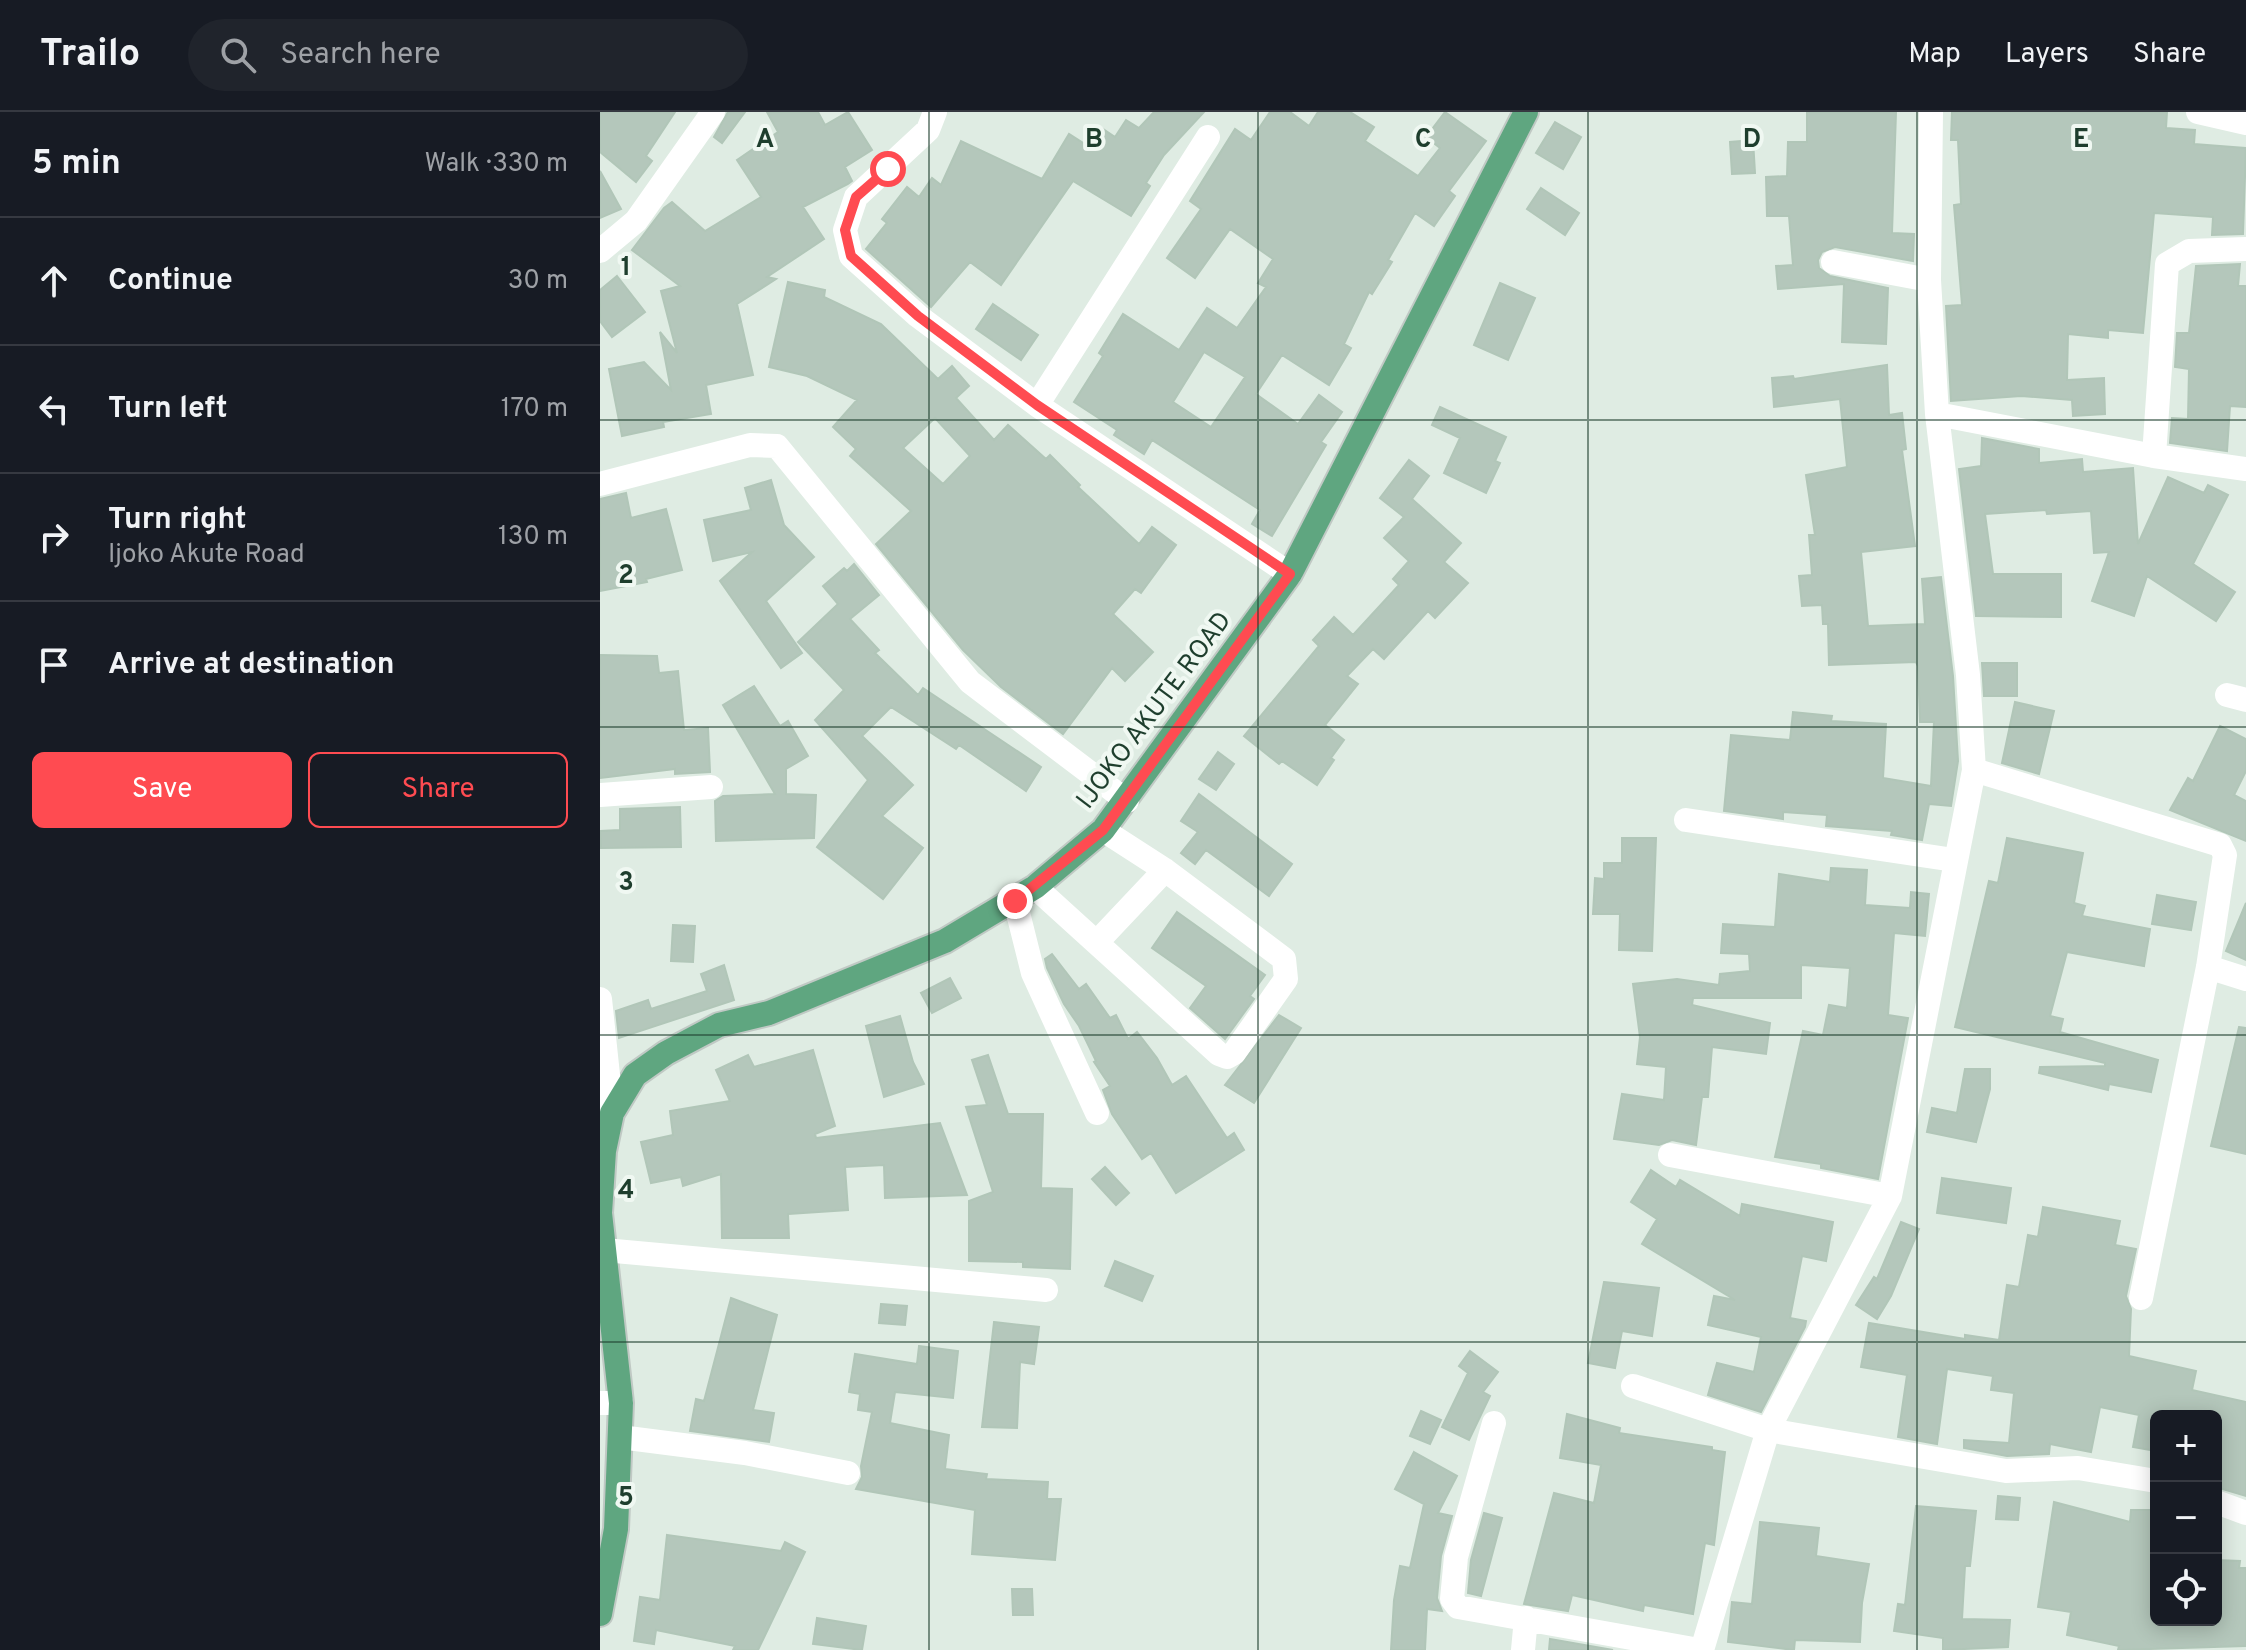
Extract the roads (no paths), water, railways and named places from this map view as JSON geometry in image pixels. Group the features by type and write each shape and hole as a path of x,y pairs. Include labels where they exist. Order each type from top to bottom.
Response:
{"main road":[{"name":"IJOKO AKUTE ROAD","path":"600,1614 616,1529 620,1437 610,1403 600,1213 604,1151 612,1113 635,1075 666,1053 719,1025 769,1013 877,972 945,941 1035,887 1103,830 1290,574 1526,112"}],"street":[{"path":"600,251 636,221 713,112"},
{"path":"935,112 928,130 856,197 845,230 851,256 918,316 1037,405 1290,574"},
{"path":"1494,1423 1456,1557 1452,1599 1458,1607 1700,1650 1768,1430 1890,1196 1974,770 1968,675 1937,414 1929,280 1931,112"},
{"path":"2198,112 2246,123"},
{"path":"1037,405 1208,137"},
{"path":"2154,456 2167,264 2189,251 2246,249"},
{"path":"1833,262 1929,280"},
{"path":"1937,414 2154,456 2246,469"},
{"path":"600,484 750,445 777,446 970,682 1127,801"},
{"path":"1974,770 2220,845 2225,855 2208,967 2141,1298"},
{"path":"600,795 711,787"},
{"path":"1686,820 1954,860"},
{"path":"1035,887 1219,1054 1227,1057 1234,1053 1286,979 1284,959 1165,870 1103,830"},
{"path":"1098,941 1165,870"},
{"path":"1015,901 1033,973 1097,1113"},
{"path":"2208,967 2246,979"},
{"path":"600,999 612,1113"},
{"path":"1670,1155 1890,1196"},
{"path":"604,1250 1046,1290"},
{"path":"1633,1386 1768,1430 2006,1471 2078,1468 2150,1480"},
{"path":"620,1437 745,1453 848,1473"},
{"path":"2222,1504 2246,1513"},
{"path":"1523,1650 1526,1618"}]}
